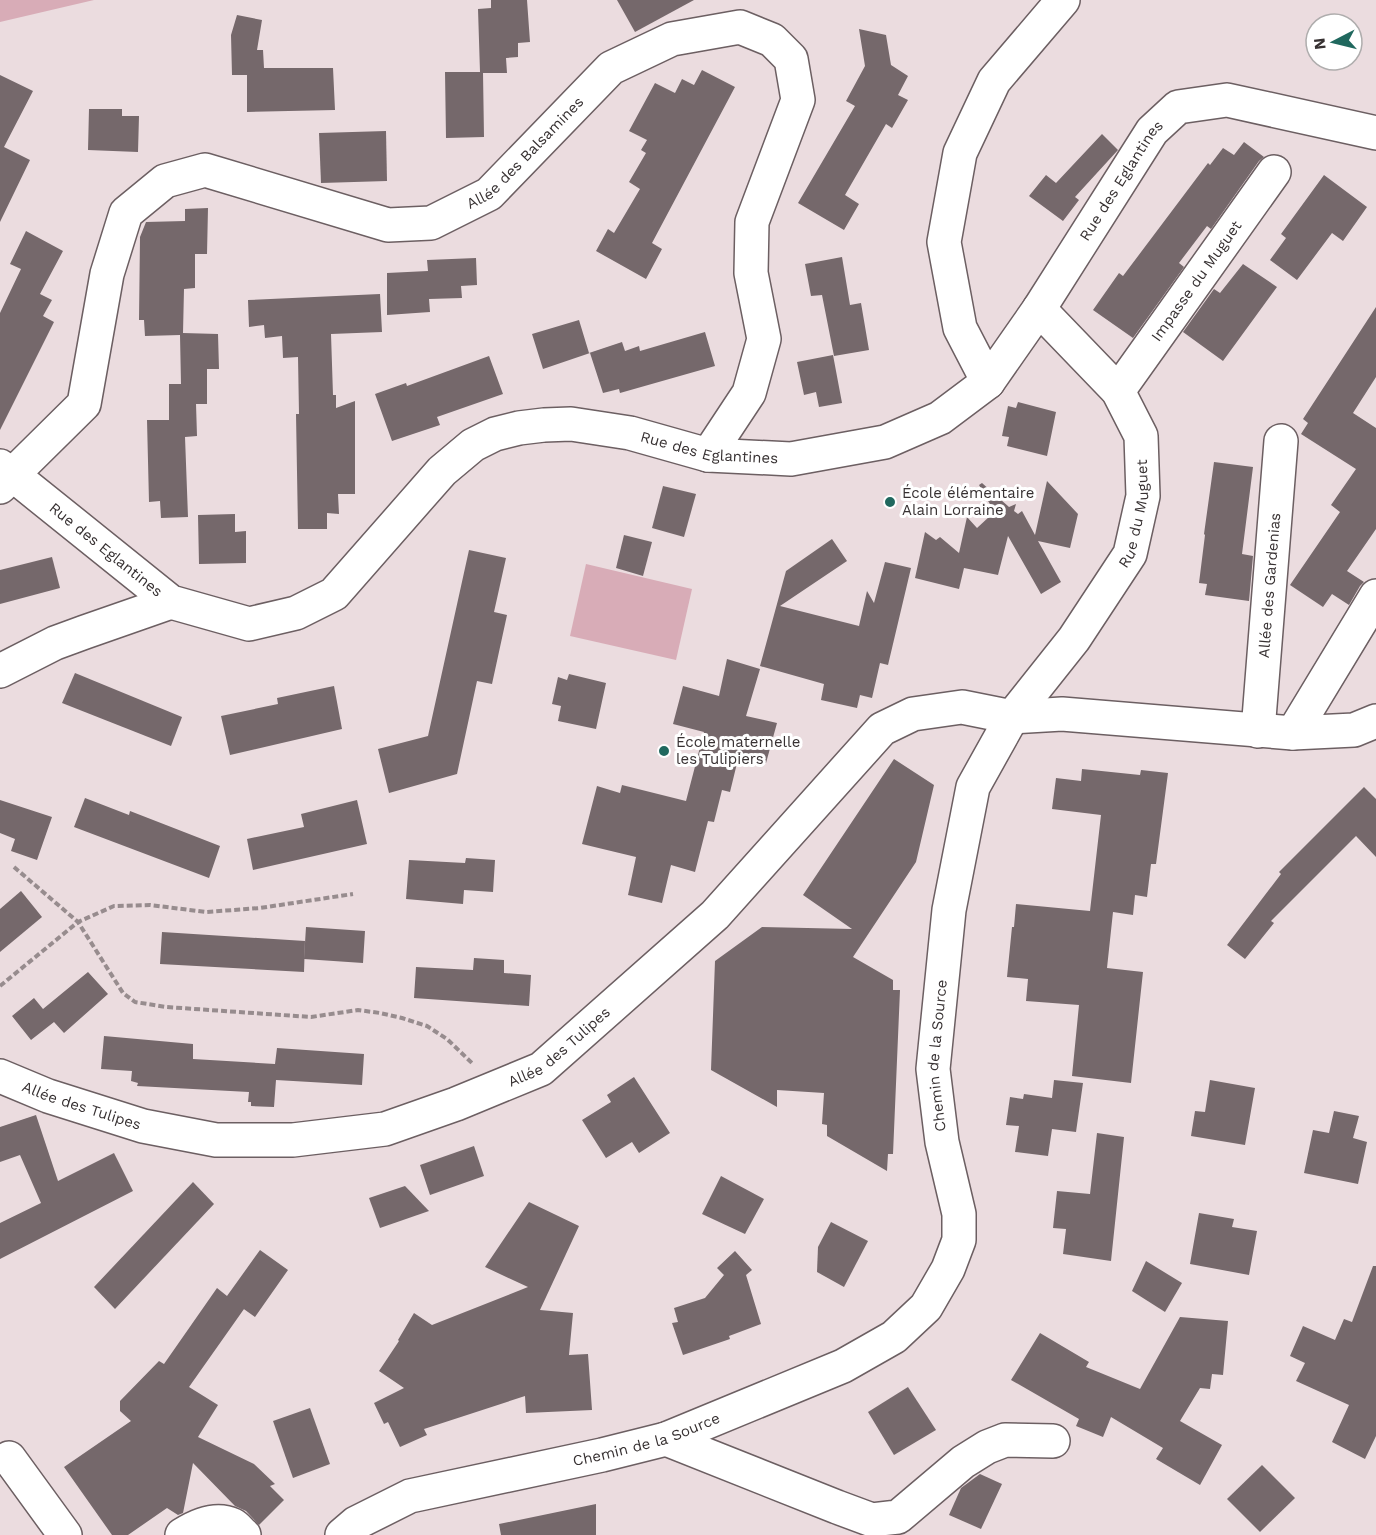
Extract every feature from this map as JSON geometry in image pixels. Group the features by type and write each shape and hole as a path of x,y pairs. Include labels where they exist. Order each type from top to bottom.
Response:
{"street":[{"path":"988,382 960,328 944,242 960,153 994,81 1063,0"},
{"name":"Allée des Balsamines","path":"4,476 84,404 106,274 126,213 165,181 205,171 388,225 431,223 489,194 611,68 672,39 741,27 772,40 791,59 798,100 752,222 751,273 764,339 749,393 708,455"},
{"name":"Rue des Eglantines","path":"4,476 171,602 249,624 296,613 334,594 442,471 473,445 495,434 519,428 571,424 630,433 708,455 791,459 885,442 940,418 988,382 1039,309 1152,131 1178,107 1227,100 1376,133"},
{"name":"Impasse du Muguet","path":"1118,391 1274,172"},
{"name":"Rue du Muguet","path":"1012,717 1074,639 1130,554 1143,496 1141,436 1118,391 1039,309"},
{"name":"Allée des Gardenias","path":"1258,731 1281,441"},
{"path":"1293,733 1376,596"},
{"path":"0,671 55,643 171,602"},
{"name":"Allée des Tulipes","path":"0,1076 48,1096 143,1126 216,1140 293,1140 386,1129 541,1069 715,915 882,729 913,714 962,706 1012,717"},
{"path":"1012,717 1062,714 1293,733 1354,730 1376,721"},
{"name":"Chemin de la Source","path":"342,1535 356,1523 410,1496 666,1439 843,1366 894,1337 926,1308 948,1269 959,1240 959,1214 942,1142 933,1069 949,910 973,787 1012,717"},
{"path":"666,1439 872,1520 898,1517 963,1462 987,1447 1005,1440 1053,1441"},
{"path":"9,1458 65,1535"},
{"path":"182,1535 194,1527 221,1522 234,1525 244,1535"}],"path":[{"path":"15,867 78,922 123,993 135,1002 166,1007 311,1017 358,1010 402,1018 427,1026 447,1039 497,1087"},
{"path":"0,986 78,922 114,906 150,905 206,912 260,908 352,894"}],"shaded area":[{"path":"0,0 94,0 0,22"},
{"path":"586,564 692,589 676,660 570,636"}],"building":[{"path":"491,0 527,0 530,42 518,43 518,57 506,58 507,73 483,73 484,137 446,138 445,72 480,72 478,9 491,8"},
{"path":"617,0 694,0 635,32"},
{"path":"237,15 262,20 257,50 263,50 264,68 333,68 335,110 247,112 247,75 232,75 231,35"},
{"path":"859,29 886,35 891,65 908,76 898,95 908,100 892,128 886,124 845,195 859,204 844,230 798,203 855,106 846,101 865,66"},
{"path":"702,70 735,87 652,243 662,249 646,279 596,251 608,229 614,233 640,189 629,182 646,153 641,150 647,140 629,131 655,83 675,93 682,79 694,85"},
{"path":"0,75 33,91 4,147 30,160 0,222"},
{"path":"89,109 122,109 122,116 139,116 138,152 88,150"},
{"path":"386,131 387,181 321,183 319,133"},
{"path":"1102,134 1118,150 1075,197 1079,200 1063,221 1029,196 1046,175 1056,183"},
{"path":"1244,142 1264,157 1211,229 1207,226 1179,263 1184,267 1133,338 1093,310 1119,273 1123,276 1208,163 1210,165 1223,148 1234,155"},
{"path":"1324,175 1367,207 1343,241 1332,233 1297,280 1270,260 1286,238 1281,234"},
{"path":"208,208 207,254 195,254 195,288 184,289 183,333 218,334 219,369 207,369 207,404 196,404 197,436 185,437 188,517 161,518 160,501 149,502 147,420 169,420 169,384 181,384 180,335 145,336 144,320 139,320 140,237 146,222 185,221 185,209"},
{"path":"26,231 63,251 40,294 52,300 43,316 54,322 0,430 0,313 21,269 10,264"},
{"path":"842,257 850,305 861,303 869,350 834,356 822,295 811,296 805,264"},
{"path":"476,258 477,285 461,286 462,298 429,299 430,312 387,315 387,273 428,271 427,260"},
{"path":"1243,264 1277,287 1223,361 1183,332 1214,289 1220,293"},
{"path":"380,294 382,332 331,334 333,395 336,395 336,408 355,401 355,494 338,494 339,514 327,513 327,529 298,529 296,414 299,414 298,357 283,358 282,336 265,338 264,325 249,327 248,300"},
{"path":"1376,307 1376,377 1353,413 1376,428 1376,529 1347,571 1364,582 1349,605 1332,594 1323,607 1290,585 1340,512 1331,505 1356,469 1301,434 1308,423 1303,419"},
{"path":"579,320 589,353 622,342 625,351 639,346 640,351 705,332 715,366 620,393 619,389 603,393 590,353 543,369 532,334"},
{"path":"833,355 842,403 819,407 816,392 804,395 797,362"},
{"path":"489,356 503,394 437,417 440,425 392,441 375,394 406,383 407,386"},
{"path":"1018,402 1056,412 1047,456 1007,446 1009,437 1002,436 1008,406 1016,408"},
{"path":"1214,462 1253,467 1242,554 1253,556 1249,601 1205,595 1207,584 1199,583"},
{"path":"1047,481 1078,514 1070,548 1038,541 1061,582 1041,594 1008,536 998,575 964,568 959,589 915,578 925,532 936,540 940,537 959,553 967,517 977,528 995,513 979,485 982,483 1009,507 1016,504 1014,511 1018,514 1022,511 1035,535"},
{"path":"663,486 696,494 684,537 652,528"},
{"path":"235,514 235,532 246,531 246,563 199,564 198,515"},
{"path":"624,535 652,542 643,576 616,568"},
{"path":"832,539 847,561 780,606 859,626 867,591 874,603 885,562 911,568 888,665 880,663 872,698 860,695 857,708 821,700 824,684 760,666 786,571"},
{"path":"469,550 506,558 494,612 507,615 492,684 477,681 457,774 389,793 378,749 428,736"},
{"path":"52,557 60,588 0,604 0,570"},
{"path":"727,659 760,669 746,716 777,723 766,763 739,755 730,792 722,790 714,822 708,821 695,872 671,865 662,903 628,895 636,857 582,844 597,786 620,793 622,785 686,801 704,732 673,724 683,686 719,696"},
{"path":"75,673 182,717 171,746 62,703"},
{"path":"569,674 606,683 596,729 558,721 561,706 552,704 558,677 567,680"},
{"path":"334,686 342,729 230,755 221,716 278,704 277,698"},
{"path":"894,759 934,785 916,862 853,957 893,980 893,990 900,990 893,1154 888,1154 887,1171 827,1136 827,1125 822,1124 824,1093 777,1090 777,1107 711,1070 715,961 762,927 852,929 803,895"},
{"path":"1082,769 1140,775 1141,770 1168,773 1156,864 1151,864 1147,897 1135,895 1133,915 1113,912 1107,968 1143,972 1131,1083 1072,1076 1079,1005 1026,1001 1028,979 1007,977 1016,904 1090,911 1101,815 1052,809 1056,778 1081,781"},
{"path":"1364,787 1376,799 1376,857 1356,836 1271,921 1274,923 1245,959 1227,945 1281,874 1279,872"},
{"path":"85,798 129,815 130,811 220,846 209,878 74,827"},
{"path":"0,800 52,817 37,860 11,851 15,839 0,833"},
{"path":"357,800 367,844 253,870 247,839 304,827 301,814"},
{"path":"466,858 495,860 493,892 464,890 463,904 406,899 409,860 465,863"},
{"path":"21,891 42,917 0,952 0,909"},
{"path":"306,927 365,931 363,963 304,959"},
{"path":"162,932 305,941 304,972 160,964"},
{"path":"474,958 504,960 504,973 531,975 529,1006 414,998 416,967 473,970"},
{"path":"88,972 108,994 64,1033 54,1022 31,1040 12,1016 34,998 43,1009"},
{"path":"104,1036 193,1044 193,1059 275,1064 277,1048 364,1054 362,1085 276,1080 274,1107 251,1106 251,1102 248,1102 249,1092 137,1086 138,1083 131,1081 132,1071 101,1069"},
{"path":"634,1077 670,1133 639,1153 632,1142 606,1158 582,1120 611,1102 607,1095"},
{"path":"1054,1080 1083,1083 1076,1132 1052,1129 1048,1156 1015,1152 1019,1126 1006,1125 1010,1097 1023,1099 1024,1094 1052,1098"},
{"path":"1210,1080 1255,1088 1245,1145 1191,1136 1195,1111 1205,1112"},
{"path":"1334,1111 1359,1116 1353,1138 1367,1142 1358,1184 1304,1173 1313,1130 1329,1133"},
{"path":"36,1115 58,1181 114,1153 133,1191 0,1259 0,1223 41,1203 20,1155 0,1162 0,1127"},
{"path":"1097,1133 1124,1137 1111,1261 1063,1254 1066,1229 1053,1228 1057,1191 1090,1194"},
{"path":"474,1146 484,1176 430,1195 420,1165"},
{"path":"721,1176 764,1199 745,1234 702,1214"},
{"path":"193,1182 214,1204 115,1309 94,1287"},
{"path":"405,1186 429,1211 380,1228 369,1198"},
{"path":"529,1202 579,1226 540,1310 573,1313 569,1355 588,1354 592,1410 526,1413 525,1396 424,1429 427,1435 400,1447 388,1422 384,1424 374,1403 404,1388 379,1371 414,1313 432,1325 528,1287 485,1267"},
{"path":"1199,1213 1234,1219 1232,1227 1257,1231 1249,1275 1190,1264"},
{"path":"831,1222 868,1241 844,1287 817,1272 818,1247"},
{"path":"260,1250 288,1270 255,1317 244,1309 189,1387 218,1405 198,1437 254,1464 275,1484 270,1486 284,1500 259,1525 246,1511 235,1506 193,1463 183,1513 178,1515 167,1508 128,1535 112,1535 64,1467 131,1421 120,1411 120,1401 159,1361 164,1364 217,1288 227,1296"},
{"path":"735,1251 752,1270 746,1275 761,1324 729,1336 730,1339 683,1355 672,1323 678,1322 674,1308 705,1298 724,1275 717,1268"},
{"path":"1146,1261 1182,1283 1165,1312 1132,1291"},
{"path":"1373,1266 1376,1266 1376,1436 1365,1459 1332,1442 1349,1405 1296,1381 1305,1363 1290,1356 1303,1326 1335,1340 1344,1319 1352,1322"},
{"path":"1180,1317 1228,1321 1223,1375 1212,1374 1210,1389 1200,1388 1180,1421 1222,1445 1200,1485 1156,1459 1163,1448 1111,1417 1103,1437 1076,1426 1079,1419 1011,1380 1040,1333 1089,1362 1086,1367 1140,1389"},
{"path":"908,1387 936,1430 894,1455 868,1412"},
{"path":"310,1408 330,1464 293,1478 273,1421"},
{"path":"1262,1465 1295,1498 1260,1532 1227,1499"},
{"path":"980,1474 1002,1484 981,1529 949,1515 961,1488"},
{"path":"596,1504 596,1535 501,1535 499,1524"}],"place":[{"name":"École élémentaire Alain Lorraine","path":"890,502"},
{"name":"École maternelle les Tulipiers","path":"664,751"}]}
